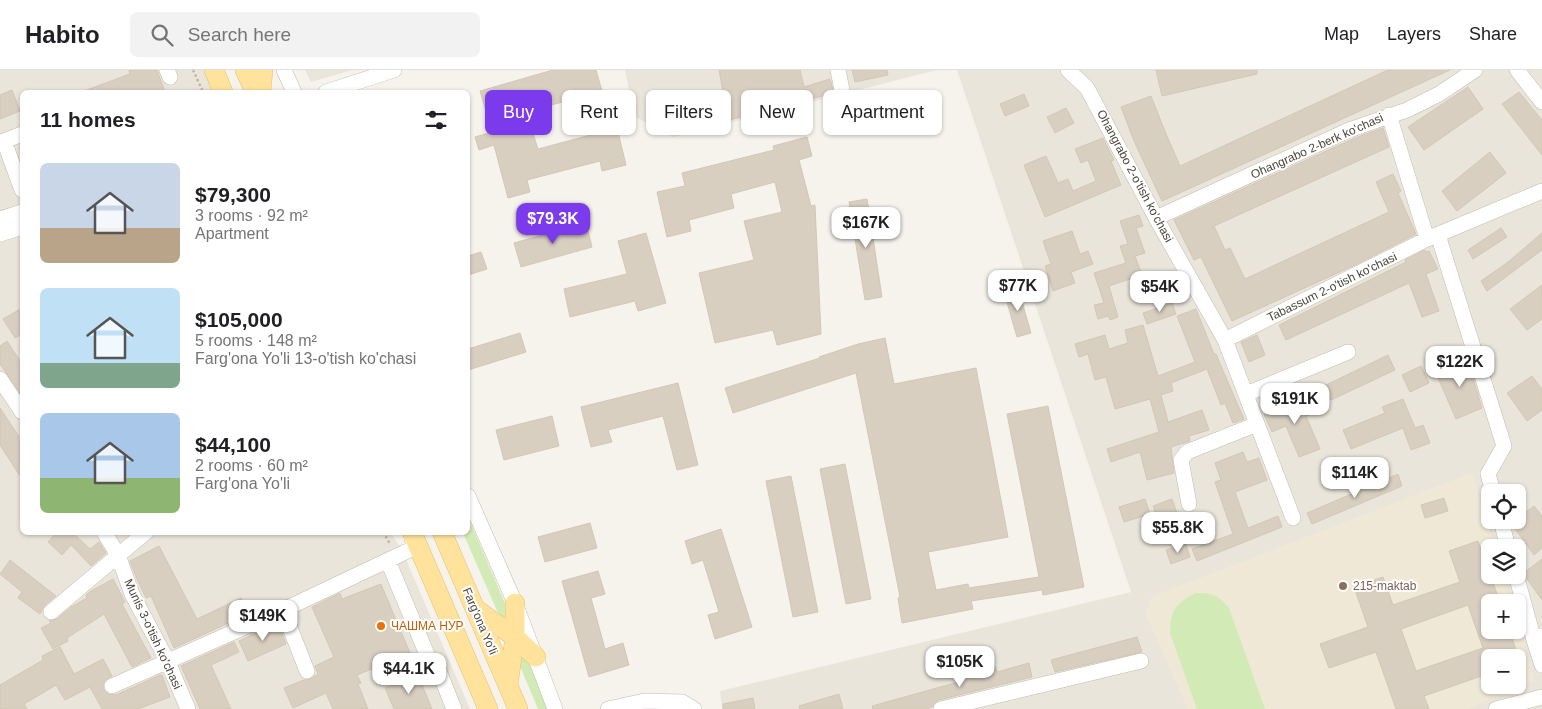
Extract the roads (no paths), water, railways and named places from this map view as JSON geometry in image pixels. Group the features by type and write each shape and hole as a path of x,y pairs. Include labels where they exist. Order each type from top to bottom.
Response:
{"main road":[{"path":"214,70 222,90"},
{"path":"245,70 254,90"},
{"path":"260,90 263,70"},
{"name":"Farg'ona Yo'li","path":"443,535 518,709"},
{"path":"412,537 488,709"},
{"path":"508,687 515,638 515,603"},
{"path":"476,610 515,638 536,658"}],"street":[{"path":"284,70 293,90"},
{"path":"838,70 842,90"},
{"name":"Ohangrabo 2-o'tish ko'chasi","path":"1069,70 1087,88 1156,218 1225,340 1293,518"},
{"name":"Ohangrabo 2-berk ko'chasi","path":"1156,218 1349,130 1407,110 1439,94 1475,70"},
{"path":"1517,70 1542,102"},
{"path":"332,90 386,71"},
{"path":"1389,115 1433,237 1504,446 1488,474 1491,484"},
{"path":"20,135 2,142 20,185"},
{"name":"Tabassum 2-o'tish ko'chasi","path":"1225,340 1433,237 1542,191"},
{"path":"0,219 20,213"},
{"path":"0,234 20,228"},
{"path":"1246,394 1348,352"},
{"path":"0,379 20,409"},
{"path":"1189,504 1181,460 1187,452 1257,424"},
{"path":"470,501 515,603 555,709"},
{"name":"Munis 3-o'tish ko'chasi","path":"106,535 118,555 132,594 168,662 188,709"},
{"path":"51,612 142,535"},
{"path":"112,686 388,561 412,537"},
{"path":"388,561 428,656 437,666 454,709"},
{"path":"1519,584 1538,638 1542,665"},
{"path":"283,610 308,670"},
{"path":"941,709 1141,661"},
{"path":"1496,709 1542,697"},
{"path":"608,709 644,701 682,702 694,709"}],"place":[{"name":"215-maktab","path":"1343,586"},
{"name":"ЧАШМА НУР","path":"381,626"}]}
